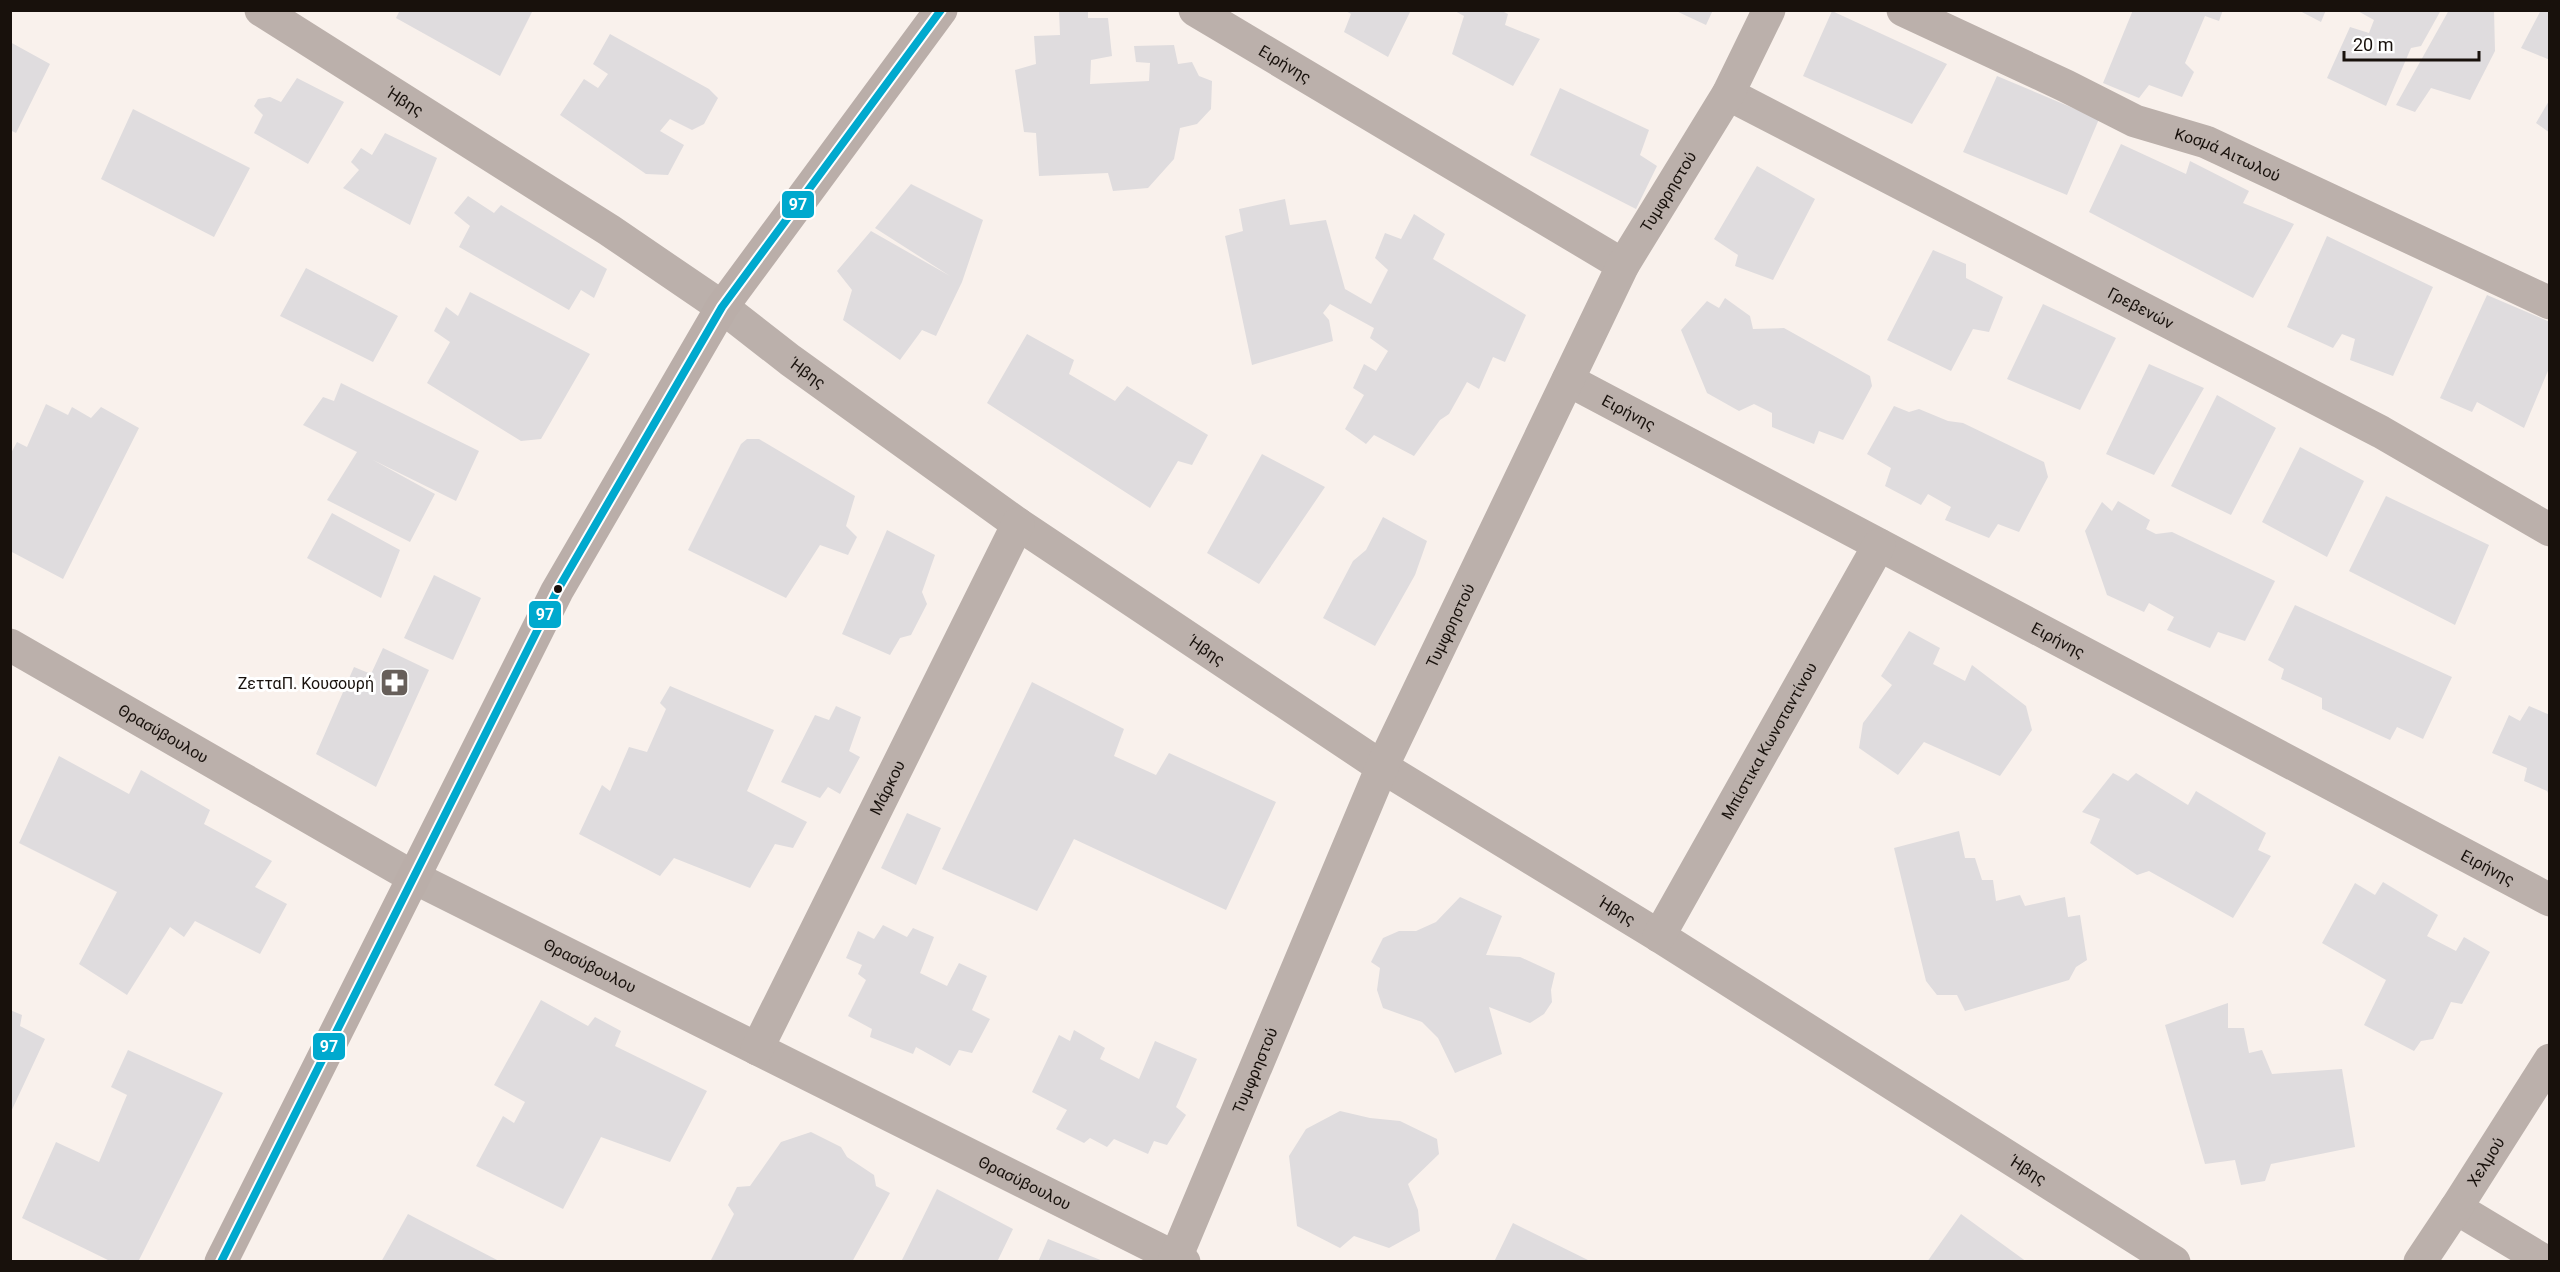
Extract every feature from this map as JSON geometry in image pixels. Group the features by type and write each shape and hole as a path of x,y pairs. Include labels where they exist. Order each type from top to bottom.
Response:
{"street":[{"name":"Ήβης","path":"261,10 609,230 722,307 790,360 1018,524 1382,767 1659,936 2174,1262"},
{"path":"221,1262 557,591 722,307 941,10"},
{"name":"Ειρήνης","path":"1195,10 1623,265"},
{"name":"Τυμφρηστού","path":"1178,1260 1382,767 1623,265 1728,94 1769,10"},
{"name":"Κοσμά Αιτωλού","path":"1903,10 2135,121 2206,142 2550,303"},
{"name":"Γρεβενών","path":"1728,94 2381,432 2550,531"},
{"name":"Ειρήνης","path":"1568,380 2550,900"},
{"name":"Μάρκου","path":"758,1049 1018,524"},
{"name":"Mπίστικα Κωνσταντίνου","path":"1659,936 1879,545"},
{"name":"Θρασύβουλου","path":"10,645 413,877 1178,1260"},
{"name":"Χελμού","path":"2420,1262 2550,1060"},
{"path":"2456,1208 2546,1262"}],"building":[{"path":"400,10 533,10 500,76 396,18"},
{"path":"1059,10 1088,10 1088,18 1108,18 1112,56 1091,60 1090,84 1149,81 1150,63 1136,62 1134,46 1174,45 1178,64 1192,62 1199,76 1212,81 1211,109 1197,124 1180,128 1174,159 1148,188 1113,191 1108,173 1039,176 1036,133 1024,132 1015,70 1036,64 1034,36 1060,35"},
{"path":"1344,10 1411,10 1388,57 1344,32 1351,14"},
{"path":"1453,10 1500,10 1508,14 1505,25 1540,39 1513,86 1452,54 1464,16"},
{"path":"1674,10 1713,10 1706,25"},
{"path":"2133,10 2223,10 2219,21 2205,16 2185,63 2194,72 2182,97 2149,85 2139,98 2103,83"},
{"path":"2298,10 2326,10 2321,22"},
{"path":"2356,10 2441,10 2421,46 2411,48 2386,106 2327,78 2350,27 2369,33 2374,20"},
{"path":"2449,10 2494,10 2495,51 2470,100 2431,88 2415,112 2396,105"},
{"path":"2541,10 2550,10 2550,60 2521,48"},
{"path":"1832,11 1947,64 1912,124 1803,76"},
{"path":"610,34 709,89 718,98 704,124 692,130 670,119 660,131 684,145 668,175 646,174 560,115 584,79 598,88 608,74 593,64"},
{"path":"10,42 50,64 16,133 10,130"},
{"path":"1997,76 2099,119 2067,195 1963,152"},
{"path":"297,78 344,102 308,164 254,133 263,115 254,106 258,99 270,97 281,102"},
{"path":"1560,88 1649,130 1640,155 1657,166 1636,209 1530,155"},
{"path":"2550,99 2550,133 2536,123"},
{"path":"133,109 250,168 214,237 101,179"},
{"path":"385,133 437,158 410,225 343,188 359,170 351,162 361,148 372,155"},
{"path":"2121,144 2186,174 2190,161 2249,191 2243,203 2294,224 2253,298 2089,212"},
{"path":"1757,166 1815,199 1773,280 1735,266 1738,255 1714,239"},
{"path":"911,184 983,220 962,282 936,336 922,330 900,360 843,320 852,290 837,271 871,231 950,276 875,228"},
{"path":"468,196 494,213 501,205 607,269 594,298 581,290 569,310 459,247 470,226 454,213"},
{"path":"1285,199 1290,225 1326,220 1345,289 1371,304 1388,270 1375,258 1385,233 1401,239 1414,214 1445,234 1433,259 1526,315 1505,362 1493,357 1479,389 1467,382 1449,414 1440,420 1414,456 1374,435 1366,444 1345,429 1364,395 1353,388 1364,364 1376,371 1388,351 1370,338 1374,328 1330,304 1323,313 1329,320 1333,341 1252,365 1225,236 1243,231 1239,209"},
{"path":"2327,236 2433,287 2393,376 2350,360 2355,339 2342,334 2333,348 2287,327"},
{"path":"1933,250 1966,264 1966,278 2003,297 1989,332 1973,329 1951,371 1887,340"},
{"path":"306,268 398,316 373,362 280,316"},
{"path":"470,292 590,354 541,439 521,441 427,383 450,342 434,331 446,307 458,316"},
{"path":"2487,295 2550,322 2550,366 2524,428 2477,402 2472,412 2440,398"},
{"path":"1725,298 1750,316 1753,329 1784,328 1870,376 1872,386 1843,440 1819,431 1814,444 1772,427 1772,413 1754,404 1739,411 1707,393 1681,330 1707,301 1719,308"},
{"path":"2043,304 2116,338 2080,410 2007,379"},
{"path":"1027,334 1074,360 1069,374 1115,401 1127,386 1208,435 1192,465 1178,461 1150,508 987,403"},
{"path":"2149,364 2204,388 2154,475 2106,454"},
{"path":"341,383 479,451 456,501 373,460 435,494 410,542 327,500 357,452 303,425 323,397 334,401"},
{"path":"2217,395 2276,428 2231,515 2171,486"},
{"path":"46,404 68,415 72,407 91,418 101,407 139,428 63,579 10,551 10,455 17,442 27,447"},
{"path":"1894,406 1909,412 1919,409 1948,421 1963,423 2044,462 2048,477 2019,532 1998,524 1989,538 1945,520 1951,507 1928,494 1921,505 1885,486 1891,468 1867,454"},
{"path":"747,439 759,439 855,496 846,526 857,537 848,555 820,545 786,598 688,550 741,444"},
{"path":"2300,447 2364,481 2327,557 2262,522"},
{"path":"1262,454 1325,487 1259,584 1207,553"},
{"path":"2386,496 2489,545 2455,625 2349,571"},
{"path":"2118,501 2150,520 2146,529 2156,534 2172,532 2275,581 2245,641 2218,632 2210,648 2167,630 2174,617 2149,603 2144,612 2107,595 2085,531 2102,502 2112,511"},
{"path":"332,513 400,550 381,598 307,558"},
{"path":"1383,517 1427,541 1415,575 1375,646 1323,618 1353,561 1366,550"},
{"path":"887,530 935,555 922,592 927,604 911,635 900,638 890,655 842,634"},
{"path":"434,575 481,598 453,660 404,638"},
{"path":"2295,605 2452,677 2423,739 2397,727 2390,740 2322,709 2322,698 2281,679 2284,669 2268,660"},
{"path":"1909,631 1940,648 1933,664 1965,681 1972,665 2026,706 2032,730 2000,776 1924,742 1898,775 1859,748 1863,723 1892,685 1881,676"},
{"path":"383,648 429,670 376,787 316,754 354,667 371,674"},
{"path":"1032,682 1124,729 1114,756 1156,775 1169,753 1276,802 1226,910 1074,839 1037,911 942,869"},
{"path":"670,686 774,730 747,791 807,822 793,848 775,844 750,888 674,858 660,876 579,834 602,785 610,791 629,747 647,752 666,709 660,703"},
{"path":"836,706 861,717 849,751 860,757 840,794 828,787 820,798 781,782 815,715 829,720"},
{"path":"2529,706 2550,715 2550,797 2547,791 2524,781 2527,768 2492,753 2509,715 2520,721"},
{"path":"59,756 129,794 141,770 210,810 204,824 272,861 255,887 287,904 260,954 195,921 184,937 170,927 127,995 79,964 117,892 19,843"},
{"path":"2113,773 2128,781 2136,773 2188,805 2196,791 2266,833 2258,850 2271,856 2233,918 2149,871 2137,875 2090,843 2100,819 2082,812"},
{"path":"907,813 941,828 916,885 881,868"},
{"path":"1959,831 1965,858 1975,858 1982,880 1993,880 1996,901 2020,895 2025,906 2065,897 2068,917 2080,915 2087,960 2076,967 2069,980 1965,1011 1957,995 1937,995 1926,981 1894,848"},
{"path":"2383,882 2438,915 2427,936 2456,951 2464,937 2490,952 2462,1004 2451,1002 2433,1039 2421,1041 2414,1051 2364,1025 2386,980 2322,943 2355,883 2375,895"},
{"path":"1460,897 1502,916 1486,955 1520,957 1555,973 1551,990 1552,1002 1544,1014 1530,1023 1489,1007 1502,1054 1455,1073 1438,1038 1422,1022 1383,1008 1377,990 1380,968 1371,962 1383,938 1399,931 1416,931 1436,922"},
{"path":"883,925 907,937 913,928 934,937 920,973 947,986 959,963 987,976 972,1010 990,1019 972,1053 959,1050 950,1066 916,1047 913,1054 870,1037 872,1029 848,1016 866,980 858,974 862,965 846,958 858,931 874,939"},
{"path":"541,1000 588,1026 595,1017 621,1031 615,1046 707,1091 670,1162 601,1137 563,1209 476,1166 503,1116 514,1123 525,1102 494,1085"},
{"path":"2228,1003 2228,1028 2244,1028 2249,1053 2262,1050 2272,1074 2342,1069 2355,1147 2271,1164 2265,1181 2241,1185 2235,1160 2205,1164 2165,1025"},
{"path":"10,1010 22,1015 20,1026 45,1039 10,1114"},
{"path":"1074,1030 1105,1048 1100,1059 1139,1079 1155,1041 1197,1059 1176,1107 1186,1115 1167,1145 1154,1141 1148,1154 1114,1139 1107,1147 1090,1138 1084,1143 1056,1129 1067,1110 1032,1092 1059,1035 1070,1041"},
{"path":"128,1050 223,1093 138,1262 112,1262 22,1218 56,1142 99,1162 127,1095 111,1087"},
{"path":"1340,1111 1370,1118 1400,1121 1437,1139 1439,1154 1408,1184 1418,1210 1420,1231 1389,1248 1354,1236 1340,1248 1297,1226 1289,1156 1306,1129"},
{"path":"811,1132 841,1147 847,1157 874,1175 876,1186 890,1193 852,1262 710,1262 734,1214 728,1205 737,1187 750,1186 781,1142"},
{"path":"937,1189 1013,1229 997,1262 901,1262"},
{"path":"408,1214 501,1262 381,1262"},
{"path":"1961,1214 2027,1262 1927,1262"},
{"path":"1513,1223 1592,1262 1494,1262"},
{"path":"1048,1239 1103,1261 1103,1262 1038,1262"}],"transit line":[{"name":"97","path":"221,1262 557,591 722,307 941,10"}],"place":[{"name":"ΖετταΠ. Κουσουρή","path":"395,683"}]}
